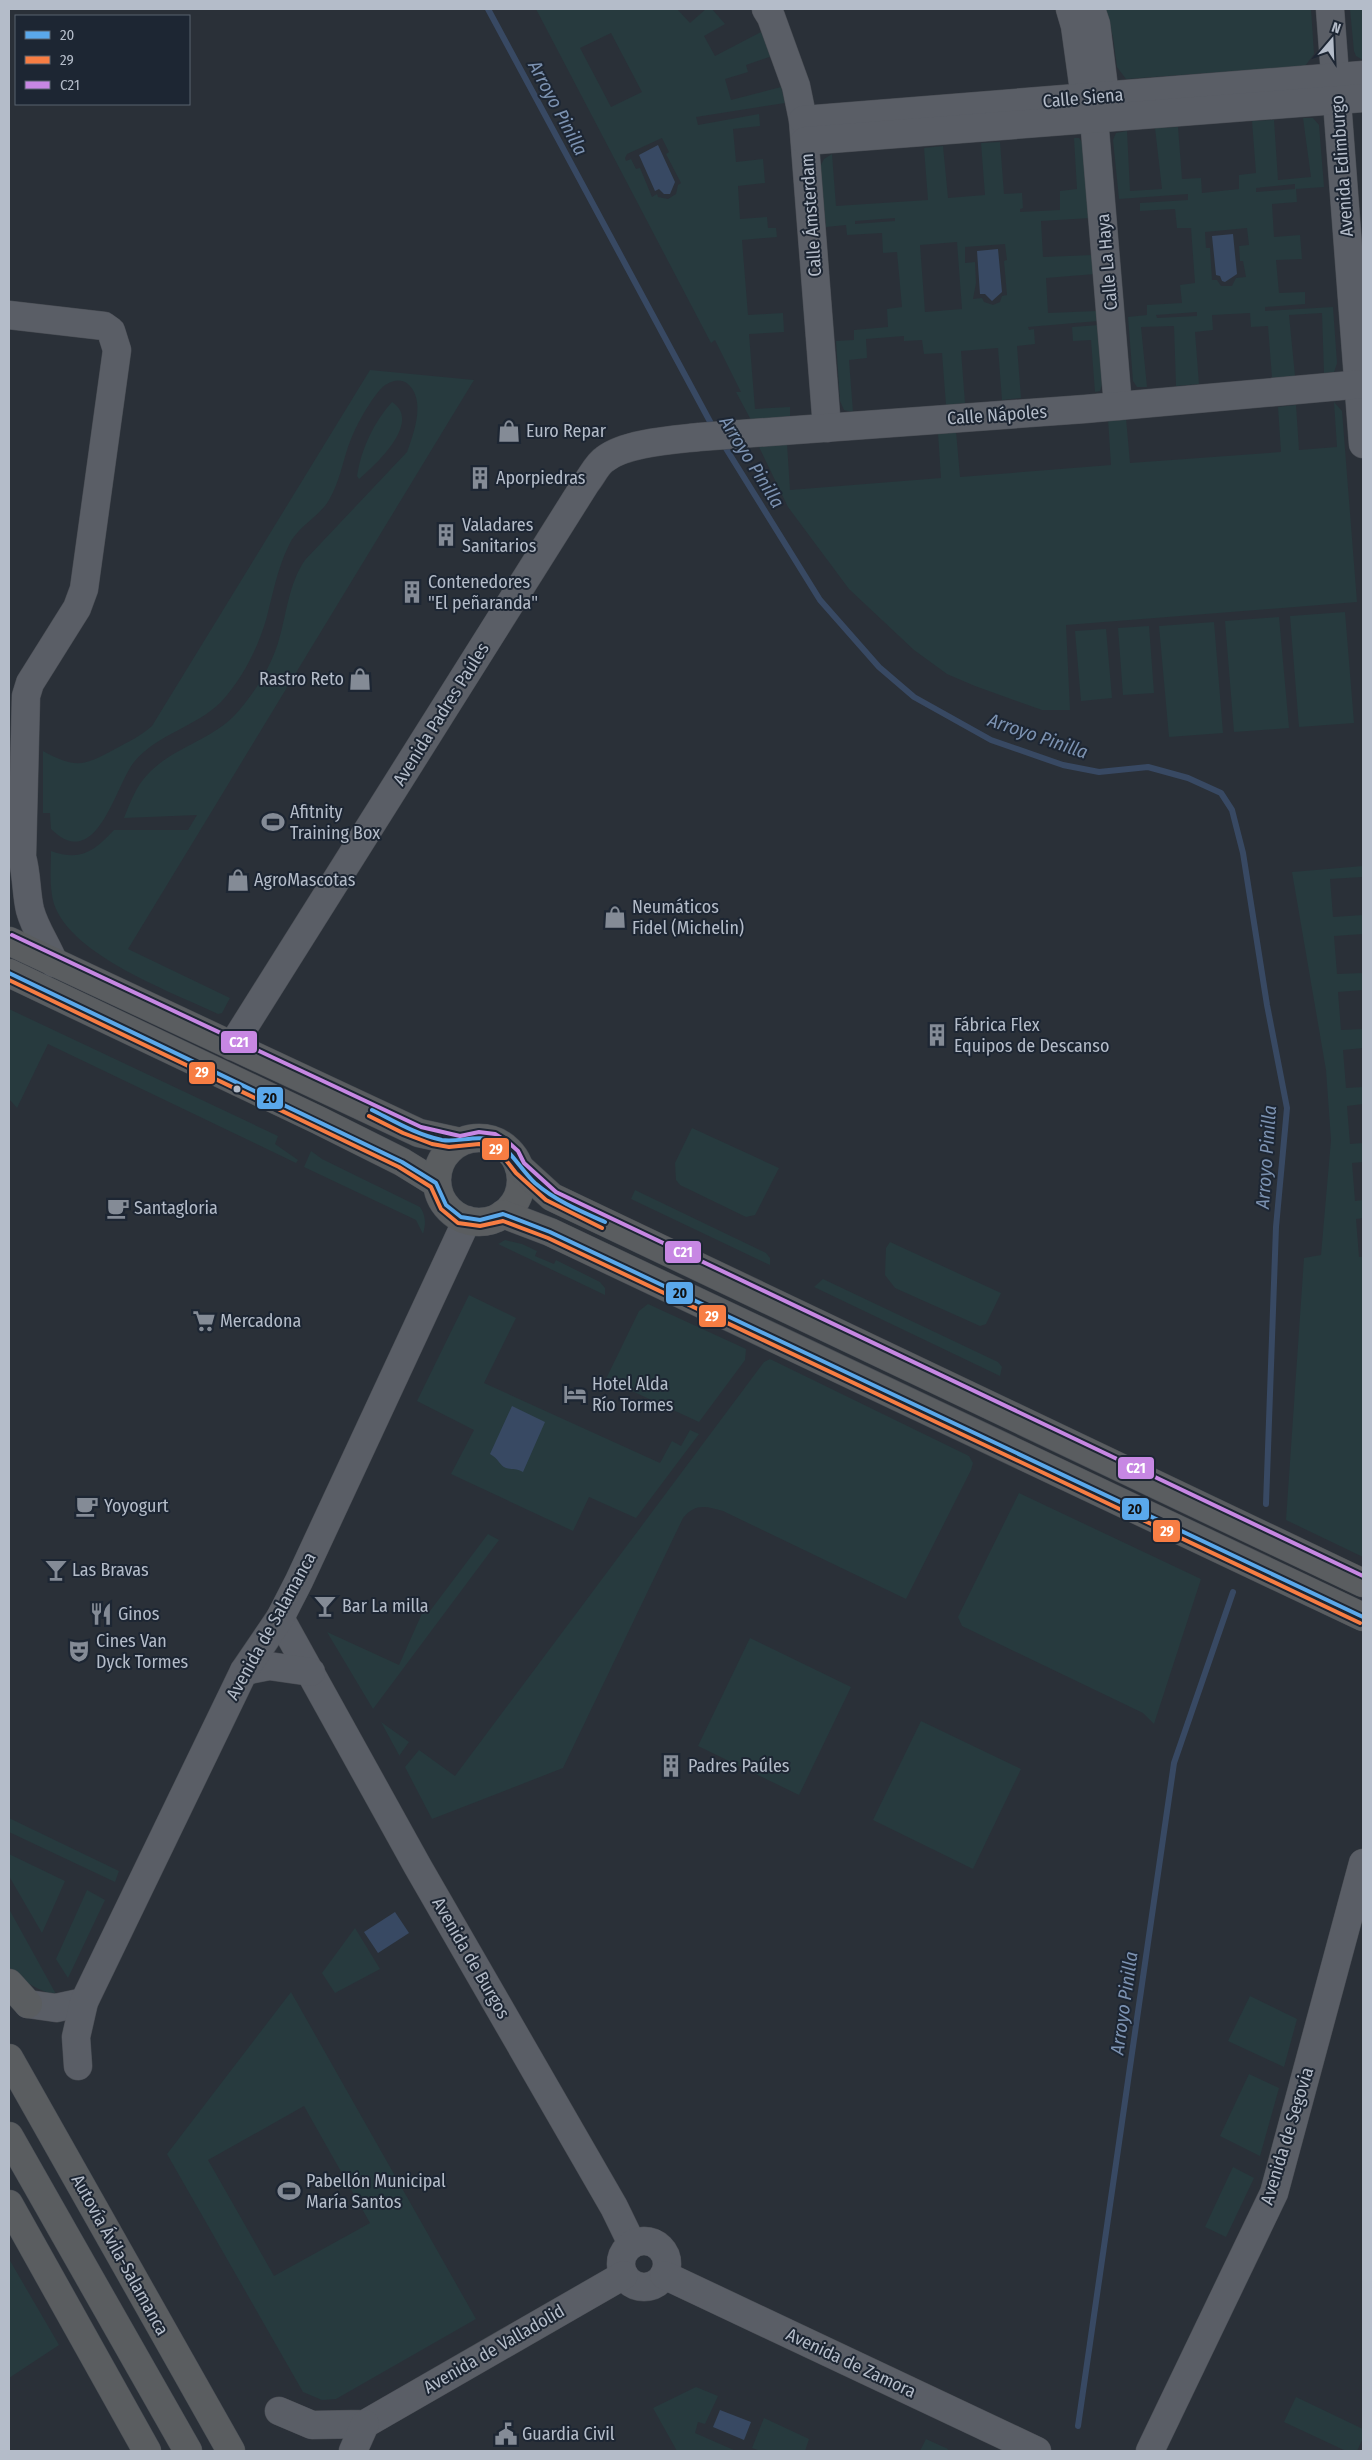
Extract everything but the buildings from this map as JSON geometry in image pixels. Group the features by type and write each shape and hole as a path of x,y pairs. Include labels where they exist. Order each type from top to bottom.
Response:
{"highway":[{"path":"9,940 54,963 419,1133 460,1142 479,1138 492,1140 504,1146 513,1155 519,1167 521,1184 515,1201 503,1214 486,1221 466,1220 452,1212 441,1199 436,1183 439,1166 447,1152 460,1142"},
{"path":"9,973 318,1120 402,1162 436,1183"},
{"path":"519,1167 552,1197 1363,1583"},
{"path":"503,1214 550,1232 1363,1617"},
{"path":"9,1983 28,2004"},
{"name":"Autovía Ávila-Salamanca","path":"9,2058 231,2451"},
{"path":"9,2136 188,2451"},
{"path":"9,2204 147,2451"}],"street":[{"name":"Calle Ámsterdam","path":"766,9 771,17 796,86 804,131 827,428"},
{"name":"Calle La Haya","path":"1070,9 1095,104"},
{"name":"Calle La Haya","path":"1091,9 1096,24 1095,104 1118,406"},
{"name":"Avenida Edimburgo","path":"1330,9 1345,91 1363,444"},
{"name":"Calle Siena","path":"804,131 1095,104 1345,91 1363,75"},
{"path":"9,315 104,326 111,331 117,350 84,589 77,608 30,683 26,696 16,866 27,875 29,908 34,924 54,963"},
{"name":"Calle Nápoles","path":"631,448 660,441 730,434 1118,406 1361,385"},
{"name":"Avenida Padres Paúles","path":"232,1046 586,483 605,459 631,448"},
{"name":"Avenida de Salamanca","path":"78,2066 76,2037 84,2002 244,1671 280,1618 466,1220"},
{"name":"Avenida de Burgos","path":"280,1618 418,1867 614,2207 632,2244"},
{"path":"244,1671 270,1666 311,1672"},
{"name":"Avenida de Segovia","path":"1150,2451 1274,2193 1363,1863"},
{"path":"28,2004 56,2008 84,2002"},
{"path":"641,2241 651,2242 660,2247 666,2260 664,2275 655,2284 644,2287 632,2284 624,2275 621,2264 624,2252 632,2244 641,2241"},
{"name":"Avenida de Valladolid","path":"279,2411 312,2425 365,2424 624,2275"},
{"name":"Avenida de Zamora","path":"664,2275 1037,2451"},
{"path":"353,2451 365,2424"}],"green space":[{"path":"536,9 677,9 690,23 706,9 712,9 725,24 704,36 715,56 761,32 772,56 746,65 748,72 725,79 731,100 781,87 785,103 696,117 698,125 759,114 760,126 733,129 736,162 763,159 765,183 738,186 740,219 767,217 768,228 776,228 777,237 742,240 748,315 783,313 784,332 749,334 755,409 790,407 790,417 751,420 736,392 741,392 715,340 711,343","holes":["611,33 642,92 611,107 580,48","662,138 669,152 666,154 681,183 678,185 676,194 668,199 658,197 657,194 652,197 640,168 636,169 631,159 626,161 625,158 627,154"]},
{"path":"1105,9 1311,9 1314,54 1305,66 1126,79 1117,67 1113,37"},
{"path":"1350,9 1363,9 1363,60 1356,56 1354,51"},
{"path":"1303,118 1313,118 1319,125 1324,187 1296,189 1297,202 1272,204 1274,237 1300,235 1302,259 1276,260 1279,293 1305,292 1305,304 1265,307 1265,311 1333,307 1337,363 1334,372 1324,373 1322,313 1289,315 1295,376 1272,378 1268,326 1251,327 1250,313 1212,315 1213,330 1195,332 1199,384 1176,386 1174,326 1141,327 1147,387 1137,387 1133,381 1128,317 1147,315 1147,305 1182,303 1180,285 1195,283 1191,228 1177,228 1175,209 1140,211 1140,203 1188,200 1188,194 1119,199 1113,140 1116,133 1127,131 1130,191 1162,189 1155,128 1178,127 1182,179 1201,178 1202,193 1239,189 1239,175 1256,173 1252,121 1274,120 1278,180 1311,177","holes":["1295,184 1295,189 1256,192 1256,188","1247,228 1249,245 1239,246 1240,261 1243,261 1246,277 1236,278 1232,286 1221,286 1217,280 1212,280 1210,248 1206,248 1205,232","1197,312 1197,316 1157,318 1156,315"]},
{"path":"1074,138 1079,138 1082,142 1090,218 1041,221 1043,257 1093,255 1095,274 1046,278 1048,313 1097,311 1098,321 1028,327 1029,330 1034,329 1035,344 1017,346 1021,398 1002,400 998,348 961,351 965,403 946,405 942,353 924,354 922,340 904,341 904,336 866,339 867,358 849,360 853,412 844,410 840,401 836,341 854,340 854,330 888,327 887,309 902,307 897,252 883,253 882,233 847,235 846,225 826,227 820,167 824,159 832,154 836,206 928,200 924,148 943,146 948,198 985,195 981,143 1000,142 1004,194 1022,193 1023,208 1020,209 1020,212 1060,210 1060,191 1077,189","holes":["895,218 895,221 855,224 855,221","957,242 962,309 925,312 920,245","1005,244 1007,260 1004,261 1007,295 1002,296 1000,302 993,305 984,302 982,298 973,299 976,283 975,262 965,263 965,247"]},
{"path":"1099,325 1103,381 1100,391 1095,392 1091,340 1073,341 1072,327"},
{"path":"370,370 474,380 128,949 230,998 222,1013 218,1014 125,970 101,956 80,940 64,923 52,898 51,851 79,855 100,844 114,830 188,830 197,815 124,818 137,789 157,765 223,725 233,717 253,692 275,653 291,590 305,560 407,452 417,417 416,399 408,384 398,381 385,385 372,400 362,417 350,441 338,481 329,500 320,512 297,533 289,545 278,572 266,620 258,642 236,684 211,711 143,752 127,774 103,821 92,834 81,841 67,840 51,829 50,813 43,813 43,751 72,763 87,762 130,741 152,726"},
{"path":"392,402 400,411 402,421 399,432 384,454 359,479 357,476 359,466 369,436"},
{"path":"1334,402 1342,411 1357,602 1066,625 1070,710 1042,710 975,686 947,674 914,650 849,589 788,507 759,447 787,444 790,490 941,478 938,433 956,431 960,477 1111,465 1108,419 1126,418 1130,463 1281,452 1278,407 1296,405 1299,450 1337,447"},
{"path":"1345,612 1354,723 1299,727 1290,616"},
{"path":"1279,617 1289,728 1234,732 1225,621"},
{"path":"1214,622 1223,733 1169,737 1159,626"},
{"path":"1149,626 1154,693 1123,695 1118,628"},
{"path":"1106,629 1112,698 1081,701 1075,631"},
{"path":"1363,866 1363,877 1330,879 1333,917 1363,915 1363,934 1334,936 1337,974 1363,973 1363,990 1338,992 1341,1030 1363,1029 1363,1048 1343,1050 1346,1088 1363,1087 1363,1104 1347,1106 1350,1144 1363,1143 1363,1162 1352,1163 1355,1201 1363,1200 1363,1218 1356,1219 1359,1257 1363,1257 1363,1557 1286,1520 1304,1258 1321,1255 1331,1140 1326,1070 1292,872"},
{"path":"9,1009 278,1136 275,1144 298,1160 296,1163 48,1044 17,1108 9,1099"},
{"path":"692,1128 779,1168 755,1215 746,1217 680,1185 676,1180 675,1163"},
{"path":"311,1151 322,1159 420,1207 425,1220 423,1234 416,1220 304,1167"},
{"path":"635,1190 766,1253 770,1258 770,1265 631,1199"},
{"path":"505,1240 522,1244 537,1251 535,1256 554,1264 556,1260 600,1282 605,1288 605,1295 498,1244"},
{"path":"890,1242 1001,1293 986,1324 980,1326 895,1288 885,1275 886,1248"},
{"path":"823,1279 998,1362 1002,1367 1000,1376 814,1287"},
{"path":"469,1295 516,1318 484,1383 660,1463 672,1441 681,1446 690,1430 699,1434 636,1518 589,1497 573,1531 451,1474 474,1430 417,1401"},
{"path":"648,1304 746,1349 745,1360 699,1422 606,1379 639,1311"},
{"path":"770,1359 969,1456 973,1463 906,1599 723,1511 706,1507 696,1508 687,1513 683,1518 563,1768 432,1819 405,1767 419,1750 455,1776 764,1362"},
{"path":"1019,1493 1201,1579 1154,1724 1143,1713 962,1626 958,1617"},
{"path":"488,1534 499,1540 373,1709 327,1632 399,1665 424,1609 430,1611"},
{"path":"750,1638 851,1687 799,1795 698,1746"},
{"path":"921,1721 1021,1769 973,1869 873,1820"},
{"path":"381,1722 409,1742 399,1756 399,1755"},
{"path":"9,1818 119,1871 115,1882 9,1832"},
{"path":"9,1854 65,1881 42,1933 9,1876"},
{"path":"87,1890 105,1900 68,1978 56,1959"},
{"path":"9,1909 57,1996 31,1985 9,1967"},
{"path":"355,1928 380,1969 335,1993 322,1973"},
{"path":"291,1992 476,2319 336,2399 322,2400 303,2392 167,2154","holes":["304,2106 370,2223 274,2276 208,2160"]},
{"path":"1250,1996 1297,2019 1284,2067 1228,2041"},
{"path":"1249,2074 1279,2088 1260,2156 1220,2136"},
{"path":"1233,2167 1254,2178 1226,2237 1205,2227"},
{"path":"9,2259 59,2345 9,2378"},
{"path":"696,2387 718,2396 705,2424 698,2422 695,2433 736,2451 677,2451 653,2408"},
{"path":"1296,2397 1363,2429 1363,2438 1357,2451 1346,2451 1284,2422"},
{"path":"764,2418 809,2439 805,2451 761,2451 752,2448"},
{"path":"926,2439 948,2449 947,2451 920,2451"}],"water":[{"path":"658,145 675,182 670,194 664,194 659,189 655,191 639,155"},
{"path":"1233,234 1237,274 1225,282 1222,281 1220,276 1216,275 1212,236"},
{"path":"998,249 1002,292 992,301 985,294 980,294 977,251"},
{"path":"512,1406 545,1422 523,1472 504,1467 490,1454"},
{"path":"395,1912 409,1933 378,1953 364,1932"},
{"path":"720,2410 751,2422 744,2440 713,2427"}],"waterway":[{"name":"Arroyo Pinilla","path":"488,9 714,429"},
{"name":"Arroyo Pinilla","path":"722,442 820,600 879,667 914,697 991,740 1063,765 1099,772 1148,767 1188,778 1221,793 1232,810 1243,853 1267,1005 1287,1108 1276,1227 1266,1504"},
{"name":"Arroyo Pinilla","path":"1078,2426 1174,1763 1233,1592"}],"transit line":[{"name":"C21","path":"12,935 421,1127 460,1136 479,1132 495,1134 518,1151 524,1163 556,1192 1363,1576"},
{"name":"20","path":"9,973 402,1162 436,1183 446,1205 461,1217 480,1220 503,1214 550,1232 1363,1617"},
{"name":"29","path":"9,980 399,1167 431,1187 441,1209 458,1223 480,1226 503,1221 548,1238 1360,1623"},
{"name":"20","path":"372,1110 433,1138 449,1141 482,1138 496,1142 506,1149 535,1183 551,1195 605,1222"},
{"name":"29","path":"369,1116 403,1133 432,1144 449,1147 479,1144 494,1148 516,1173 546,1200 602,1228"}],"place":[{"name":"Euro Repar","path":"509,431"},
{"name":"Aporpiedras","path":"480,478"},
{"name":"Valadares Sanitarios","path":"446,535"},
{"name":"Contenedores \"El peñaranda\"","path":"412,592"},
{"name":"Rastro Reto","path":"360,679"},
{"name":"Afitnity Training Box","path":"273,822"},
{"name":"AgroMascotas","path":"238,880"},
{"name":"Neumáticos Fidel (Michelin)","path":"615,917"},
{"name":"Fábrica Flex Equipos de Descanso","path":"937,1035"},
{"name":"Santagloria","path":"118,1208"},
{"name":"Mercadona","path":"204,1321"},
{"name":"Hotel Alda Río Tormes","path":"575,1394"},
{"name":"Yoyogurt","path":"87,1506"},
{"name":"Las Bravas","path":"56,1570"},
{"name":"Bar La milla","path":"325,1606"},
{"name":"Ginos","path":"101,1614"},
{"name":"Cines Van Dyck Tormes","path":"79,1651"},
{"name":"Padres Paúles","path":"671,1766"},
{"name":"Pabellón Municipal María Santos","path":"289,2191"},
{"name":"Guardia Civil","path":"506,2434"}]}
